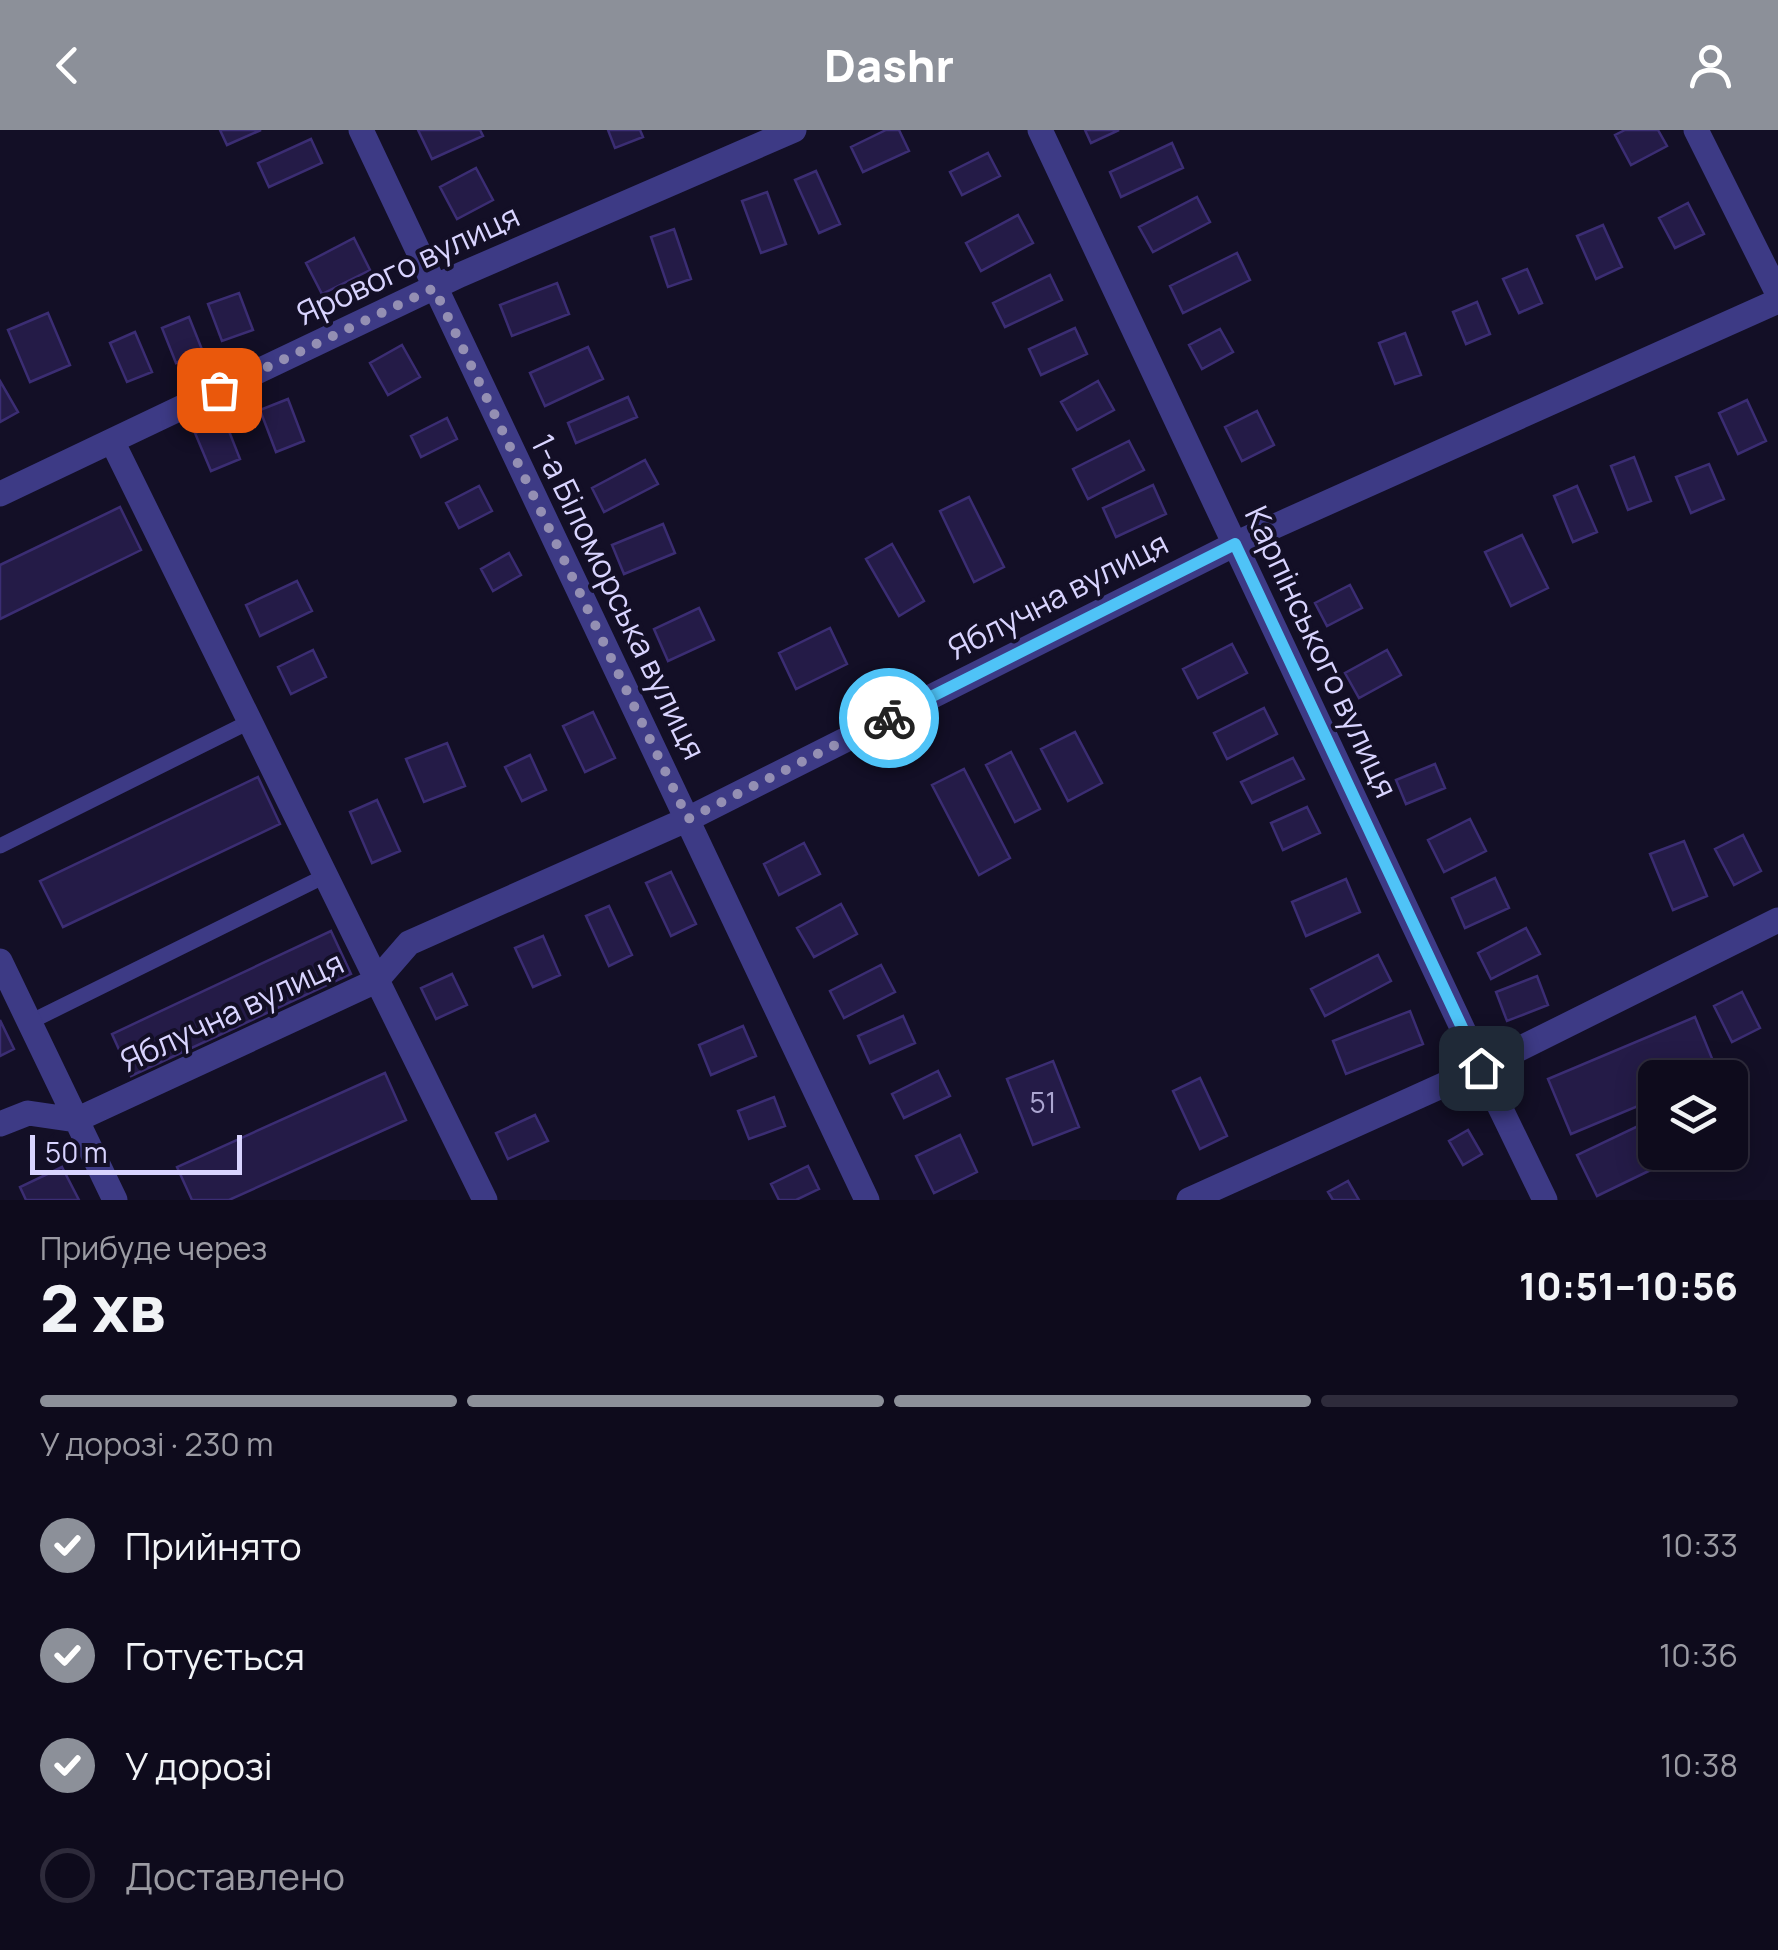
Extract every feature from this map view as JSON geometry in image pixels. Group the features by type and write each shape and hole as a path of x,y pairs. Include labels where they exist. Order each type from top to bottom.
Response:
{"street":[{"name":"1-а Біломорська вулиця","path":"361,130 867,1200"},
{"name":"Ярового вулиця","path":"0,494 434,288 794,130"},
{"name":"Карпінського вулиця","path":"1040,130 1546,1200"},
{"path":"1696,130 1778,297"},
{"name":"Яблучна вулиця","path":"76,1120 376,980 409,943 688,819 1235,544 1778,297"},
{"path":"112,441 486,1200"},
{"path":"1189,1200 1481,1068 1778,920"},
{"path":"0,961 115,1200"},
{"path":"0,1124 28,1113 76,1120"}],"lane":[{"path":"0,846 250,722"},
{"path":"30,1022 325,876"}],"building":[{"path":"220,130 261,130 227,145"},
{"path":"418,130 480,130 483,136 432,159"},
{"path":"608,130 640,130 643,137 615,148"},
{"path":"886,130 899,130 909,151 863,172 851,147"},
{"path":"1085,130 1119,130 1091,143"},
{"path":"1625,130 1658,130 1667,146 1631,165 1615,135"},
{"path":"311,139 322,163 269,187 258,163"},
{"path":"1172,143 1183,168 1121,197 1110,172"},
{"path":"988,153 1000,176 962,195 950,172"},
{"path":"476,168 493,200 457,219 440,187"},
{"path":"816,171 840,224 819,233 795,180"},
{"path":"767,192 786,244 761,253 742,201"},
{"path":"1197,197 1210,222 1153,252 1139,227"},
{"path":"1688,203 1704,234 1675,248 1659,218"},
{"path":"1018,215 1033,243 981,271 966,243"},
{"path":"1603,225 1622,267 1596,279 1577,236"},
{"path":"674,229 691,279 668,287 651,237"},
{"path":"354,238 370,270 322,294 306,263"},
{"path":"1237,253 1250,280 1183,313 1170,286"},
{"path":"1527,269 1542,303 1519,313 1503,279"},
{"path":"1050,275 1062,300 1005,327 993,303"},
{"path":"557,283 569,314 512,336 500,305"},
{"path":"239,293 253,330 222,341 208,304"},
{"path":"1477,302 1490,334 1466,344 1453,312"},
{"path":"48,313 70,365 30,382 8,330"},
{"path":"189,317 203,352 176,363 162,328"},
{"path":"1075,328 1087,354 1041,375 1029,349"},
{"path":"1220,329 1233,352 1202,369 1189,345"},
{"path":"135,332 152,372 127,382 110,343"},
{"path":"1405,333 1421,375 1395,384 1379,343"},
{"path":"402,345 420,377 388,395 370,363"},
{"path":"588,347 603,379 545,406 530,373"},
{"path":"0,381 18,412 0,422"},
{"path":"1098,381 1114,410 1077,430 1061,402"},
{"path":"628,397 637,417 576,443 568,423"},
{"path":"288,399 304,441 276,452 260,410"},
{"path":"1747,400 1766,441 1738,454 1719,413"},
{"path":"1257,411 1274,445 1242,461 1225,427"},
{"path":"447,418 457,439 421,457 411,436"},
{"path":"225,421 240,459 211,471 195,433"},
{"path":"1129,441 1144,470 1088,499 1073,469"},
{"path":"1634,457 1651,501 1628,510 1611,466"},
{"path":"645,460 658,484 604,512 592,488"},
{"path":"1709,464 1724,499 1691,513 1676,477"},
{"path":"1153,485 1166,514 1116,537 1103,508"},
{"path":"479,486 492,511 459,528 446,503"},
{"path":"1577,486 1597,532 1573,542 1554,496"},
{"path":"969,497 1004,567 974,582 940,511"},
{"path":"120,507 141,550 0,619 0,565"},
{"path":"663,524 675,553 624,574 612,545"},
{"path":"1522,535 1548,588 1511,606 1485,552"},
{"path":"892,544 924,601 899,616 866,559"},
{"path":"509,553 521,575 493,591 481,569"},
{"path":"297,581 312,611 260,636 246,605"},
{"path":"1350,585 1362,608 1327,626 1315,603"},
{"path":"699,608 714,640 668,661 654,629"},
{"path":"830,628 847,664 796,689 779,653"},
{"path":"1232,644 1247,673 1198,698 1183,669"},
{"path":"313,650 326,677 291,694 278,667"},
{"path":"1387,650 1401,675 1359,698 1345,673"},
{"path":"1264,708 1277,734 1227,759 1214,733"},
{"path":"593,712 615,758 585,772 563,726"},
{"path":"1075,732 1102,783 1068,801 1041,749"},
{"path":"447,743 465,786 424,802 406,759"},
{"path":"1011,752 1040,809 1015,822 986,765"},
{"path":"530,755 546,790 522,801 505,767"},
{"path":"1293,758 1304,779 1252,803 1241,782"},
{"path":"1435,764 1445,788 1406,804 1396,780"},
{"path":"964,769 1010,858 979,875 932,785"},
{"path":"258,777 280,824 63,927 40,881"},
{"path":"377,800 400,851 372,863 350,812"},
{"path":"1307,807 1320,833 1283,850 1271,823"},
{"path":"1470,819 1486,851 1444,872 1428,840"},
{"path":"1743,835 1761,871 1734,885 1715,849"},
{"path":"1684,841 1707,896 1673,910 1650,854"},
{"path":"804,843 820,874 779,895 764,864"},
{"path":"671,872 696,924 671,936 646,883"},
{"path":"1495,878 1509,908 1465,928 1452,898"},
{"path":"1346,879 1360,912 1306,936 1292,902"},
{"path":"841,904 857,934 814,957 797,928"},
{"path":"609,906 632,955 609,966 586,916"},
{"path":"1526,928 1540,954 1491,979 1478,953"},
{"path":"331,931 351,974 131,1076 112,1034"},
{"path":"543,936 560,975 533,987 515,948"},
{"path":"1378,955 1391,981 1325,1016 1311,989"},
{"path":"881,965 895,992 844,1018 830,991"},
{"path":"452,974 467,1005 436,1019 421,988"},
{"path":"1537,976 1548,1005 1507,1021 1496,992"},
{"path":"1742,992 1760,1028 1732,1042 1714,1006"},
{"path":"1410,1011 1423,1044 1346,1074 1333,1041"},
{"path":"903,1016 915,1043 870,1063 858,1036"},
{"path":"1695,1017 1713,1060 1638,1060 1638,1106 1571,1134 1548,1079"},
{"path":"0,1020 14,1049 0,1056"},
{"path":"743,1026 756,1056 711,1075 699,1045"},
{"path":"1053,1061 1079,1127 1033,1145 1007,1079"},
{"path":"938,1071 950,1096 904,1118 892,1094"},
{"path":"385,1073 406,1120 229,1200 192,1200 177,1167"},
{"path":"1200,1078 1227,1136 1200,1149 1173,1091"},
{"path":"774,1097 785,1126 749,1139 738,1111"},
{"path":"535,1115 548,1141 508,1159 496,1133"},
{"path":"1638,1126 1638,1170 1651,1170 1597,1196 1577,1155"},
{"path":"1468,1130 1482,1154 1463,1165 1449,1141"},
{"path":"960,1135 977,1172 934,1193 916,1156"},
{"path":"808,1166 819,1189 796,1200 779,1200 771,1184"},
{"path":"62,1167 79,1200 26,1200 20,1187"},
{"path":"1348,1181 1359,1200 1333,1200 1328,1192"}],"way so far":[{"path":"219,390 434,288 688,819 889,718"}],"route":[{"path":"889,718 1235,544 1481,1068"}]}
